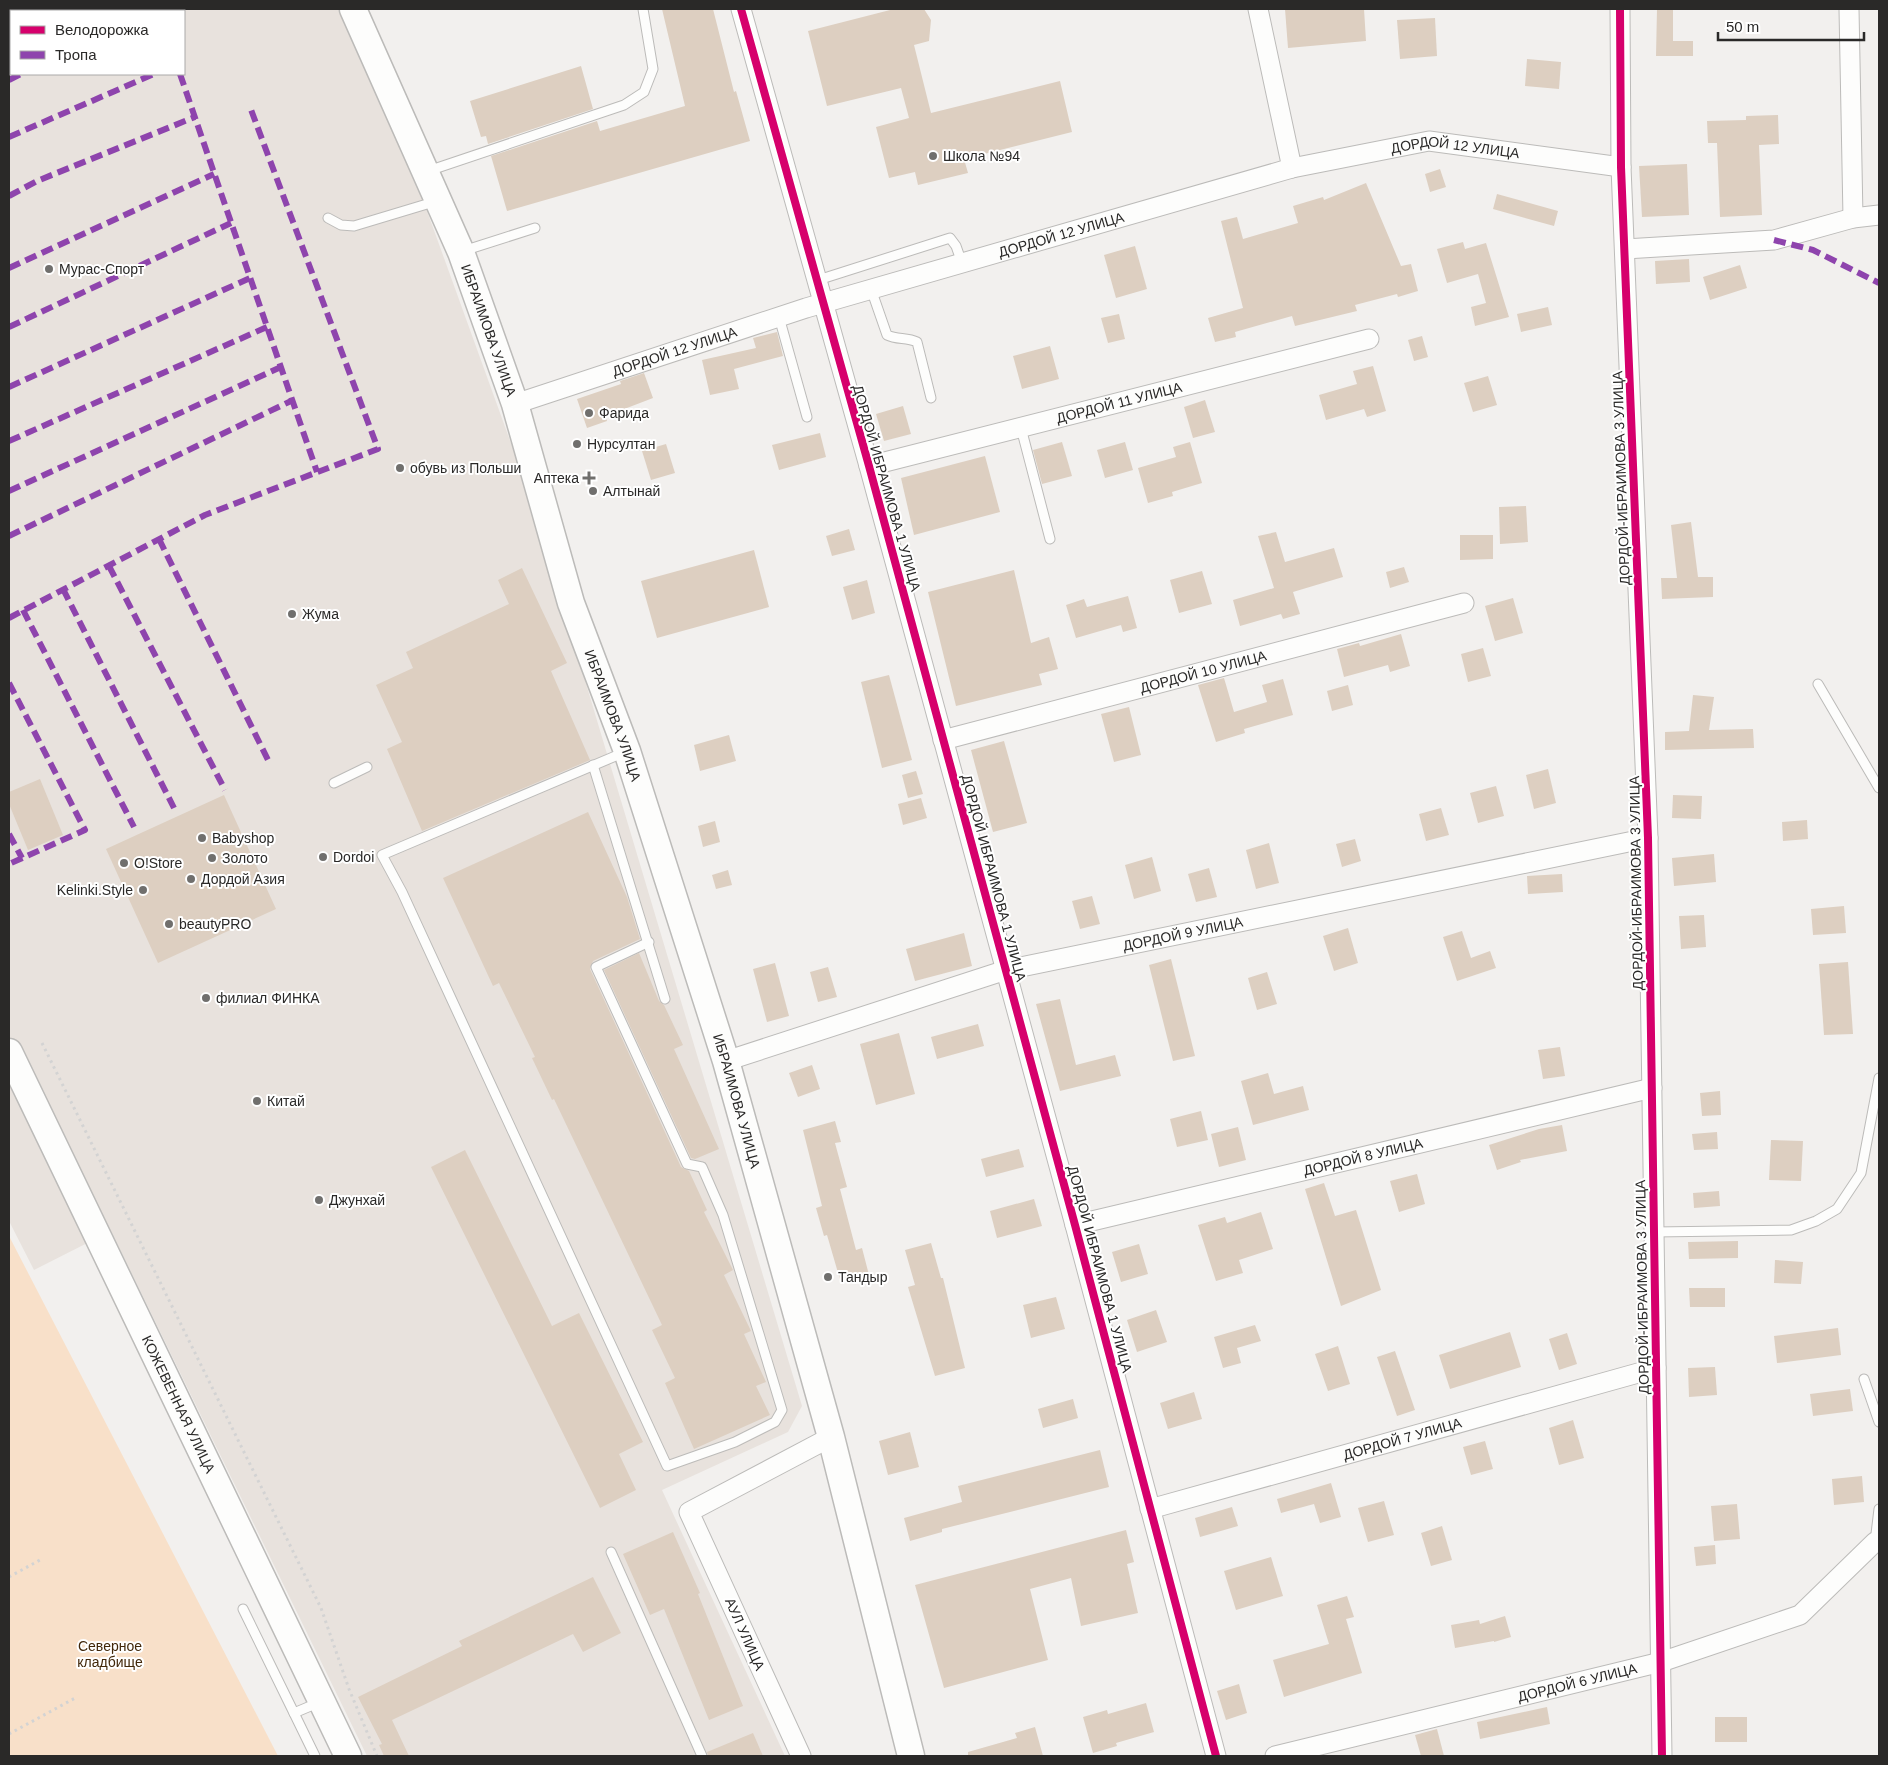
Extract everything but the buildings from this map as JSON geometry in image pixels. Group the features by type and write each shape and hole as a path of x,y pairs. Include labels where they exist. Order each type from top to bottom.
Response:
{"main road":[{"name":"ИБРАИМОВА УЛИЦА","path":"353,9 461,252 515,404 571,603 627,751 726,1062 832,1437 911,1756"},
{"name":"КОЖЕВЕННАЯ УЛИЦА","path":"9,1052 348,1756"}],"street":[{"name":"ДОРДОЙ ИБРАИМОВА 1 УЛИЦА","path":"741,9 821,303 869,466 1075,1225 1216,1756"},
{"path":"1258,9 1292,168"},
{"name":"ДОРДОЙ-ИБРАИМОВА 3 УЛИЦА","path":"1620,9 1621,167 1648,838 1662,1756"},
{"path":"1849,9 1853,218"},
{"name":"ДОРДОЙ 12 УЛИЦА","path":"515,404 821,303 1292,168 1429,141 1621,167"},
{"path":"1625,249 1774,240 1853,218 1879,215"},
{"name":"ДОРДОЙ 11 УЛИЦА","path":"869,466 1369,339"},
{"name":"ДОРДОЙ 10 УЛИЦА","path":"943,740 1464,603"},
{"name":"ДОРДОЙ 9 УЛИЦА","path":"726,1062 1006,970 1648,838"},
{"name":"ДОРДОЙ 8 УЛИЦА","path":"1075,1225 1652,1088"},
{"name":"ДОРДОЙ 7 УЛИЦА","path":"1150,1509 1656,1368"},
{"name":"АУЛ УЛИЦА","path":"801,1756 690,1512 832,1437"},
{"name":"ДОРДОЙ 6 УЛИЦА","path":"1275,1756 1661,1662 1800,1615 1877,1542"}],"lane":[{"path":"425,172 624,105 644,92 653,69 643,9"},
{"path":"328,218 341,225 354,226 438,200"},
{"path":"461,252 535,228"},
{"path":"815,281 950,238 956,246 962,263"},
{"path":"871,289 887,335 894,339 909,338 917,342 931,398"},
{"path":"779,317 807,417"},
{"path":"1021,428 1050,539"},
{"path":"1818,684 1879,788"},
{"path":"627,751 382,855 406,900 667,1466 743,1438 775,1422 782,1410 723,1215 702,1167 687,1164 596,968 649,942"},
{"path":"592,765 649,942 665,1000"},
{"path":"334,783 366,767"},
{"path":"1654,1232 1791,1230 1816,1220 1836,1208 1861,1173 1879,1078"},
{"path":"1864,1379 1879,1422"},
{"path":"1877,1542 1879,1509"},
{"path":"610,1552 702,1756"},
{"path":"243,1609 315,1756"},
{"path":"294,1713 323,1701"}],"path":[{"path":"42,1043 321,1608 349,1689 378,1756"},
{"path":"9,1576 40,1560"},
{"path":"9,1734 77,1697"}],"shaded area":[{"name":"Dordoi","path":"9,9 340,9 410,164 529,493 802,1406 788,1432 662,1490 785,1756 367,1756 111,1231 34,1270 9,1221"}],"green space":[{"name":"Северное кладбище","path":"9,1236 278,1756 9,1756"}],"marked path":[{"path":"9,80 19,75"},
{"path":"9,137 152,75"},
{"path":"180,75 317,472"},
{"path":"9,618 205,515 378,449 250,107"},
{"path":"9,196 37,181 195,117"},
{"path":"9,268 214,174"},
{"path":"9,327 231,223"},
{"path":"1774,240 1813,250 1879,283"},
{"path":"9,387 250,278"},
{"path":"9,441 267,327"},
{"path":"9,491 281,367"},
{"path":"9,536 291,401"},
{"path":"159,539 270,764"},
{"path":"109,566 225,790"},
{"path":"63,589 174,808"},
{"path":"23,610 134,827"},
{"path":"9,683 85,830 9,864"},
{"path":"9,834 22,858"}],"cycle path":[{"path":"741,9 869,466 1075,1225 1216,1756"},
{"path":"1620,9 1621,167 1648,838 1662,1756"}],"place":[{"name":"Школа №94","path":"933,156"},
{"name":"Мурас-Спорт","path":"49,269"},
{"name":"Фарида","path":"589,413"},
{"name":"Нурсултан","path":"577,444"},
{"name":"обувь из Польши","path":"400,468"},
{"name":"Аптека","path":"589,478"},
{"name":"Алтынай","path":"593,491"},
{"name":"Жума","path":"292,614"},
{"name":"Babyshop","path":"202,838"},
{"name":"Dordoi","path":"323,857"},
{"name":"Золото","path":"212,858"},
{"name":"O!Store","path":"124,863"},
{"name":"Дордой Азия","path":"191,879"},
{"name":"Kelinki.Style","path":"143,890"},
{"name":"beautyPRO","path":"169,924"},
{"name":"филиал ФИНКА","path":"206,998"},
{"name":"Китай","path":"257,1101"},
{"name":"Джунхай","path":"319,1200"},
{"name":"Тандыр","path":"828,1277"}]}
